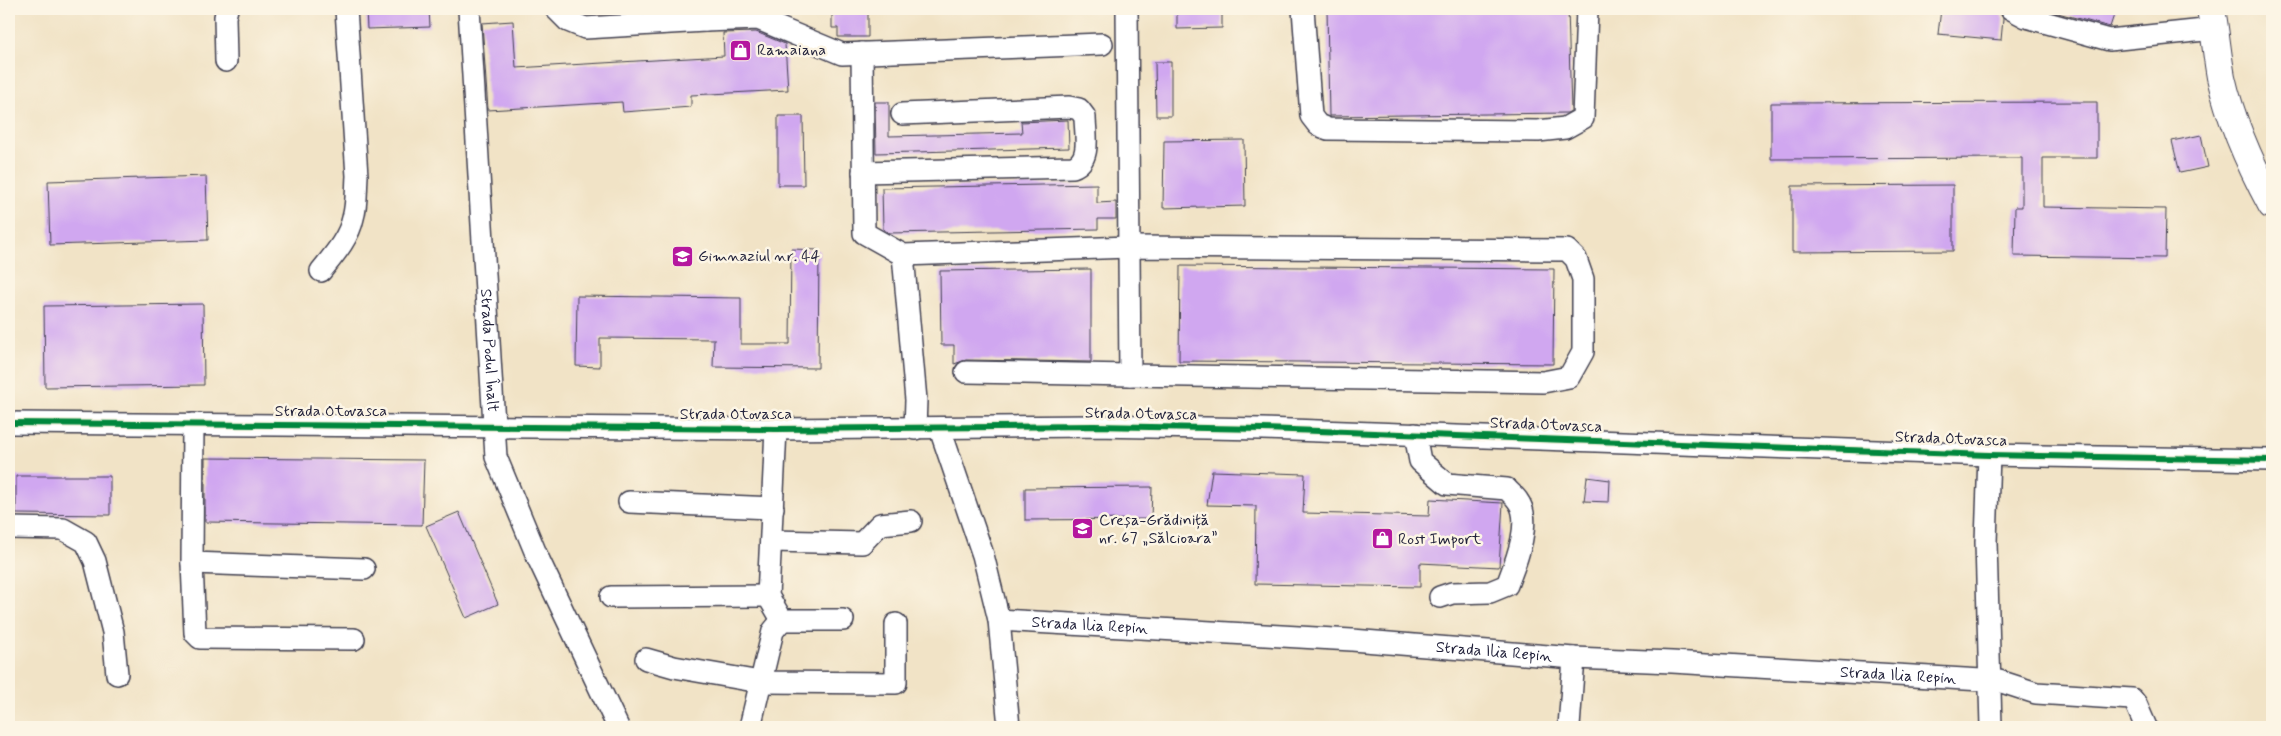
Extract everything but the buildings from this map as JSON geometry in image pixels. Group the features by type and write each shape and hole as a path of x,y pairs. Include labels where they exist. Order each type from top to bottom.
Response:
{"main road":[{"path":"2213,19 2221,77 2231,113 2243,148 2272,205"}],"street":[{"path":"226,61 225,17 228,9"},
{"path":"321,272 348,232 353,219 355,203 357,176 346,9"},
{"name":"Strada Podul Înalt","path":"469,9 496,457 537,556 618,727"},
{"path":"556,9 568,20 585,28 705,15 758,19 842,54 1102,44"},
{"path":"1128,9 1130,375"},
{"path":"1303,9 1311,116 1318,125 1328,129 1518,131 1565,128 1583,118 1587,9"},
{"path":"2011,9 2026,17 2109,40 2213,19"},
{"path":"862,53 864,233 903,255 1129,247 1567,250 1576,259 1583,278 1583,352 1569,377 1543,382 966,372"},
{"path":"863,172 1073,167 1080,164 1085,158 1085,117 1079,109 1069,107 902,114"},
{"path":"903,255 916,400 915,429"},
{"name":"Strada Otovasca","path":"9,423 776,429 940,429 1094,426 1415,434 1989,454 2272,460"},
{"path":"193,424 192,563 195,633 200,638 354,639"},
{"path":"776,429 768,596 782,620"},
{"path":"940,429 983,555 1000,620 1008,727"},
{"path":"1415,434 1420,461 1447,484 1507,489 1519,502 1524,525 1521,546 1507,585 1490,592 1452,593 1440,596"},
{"path":"1989,454 1986,542 1991,727"},
{"path":"629,502 773,508"},
{"path":"771,541 862,543 880,524 911,521"},
{"path":"9,528 63,529 86,542 96,561 113,632 117,674"},
{"path":"192,563 364,569"},
{"path":"612,597 768,596"},
{"path":"782,620 843,620"},
{"path":"750,727 773,631 782,620"},
{"name":"Strada Ilia Repin","path":"1000,620 1352,640 1574,658 1672,662 1989,682 1999,681 2036,693 2132,699 2146,727"},
{"path":"646,659 674,667 760,682 896,683 896,624"},
{"path":"1569,727 1574,658"}],"cycle path":[{"path":"9,423 776,429 1094,426 1262,429 1989,455 2272,460"}],"place":[{"name":"Ramaiana","path":"741,50"},
{"name":"Gimnaziul nr. 44","path":"682,256"},
{"name":"Creșa-Grădiniță nr. 67 „Sălcioara”","path":"1083,529"},
{"name":"Rost Import","path":"1382,539"}]}
